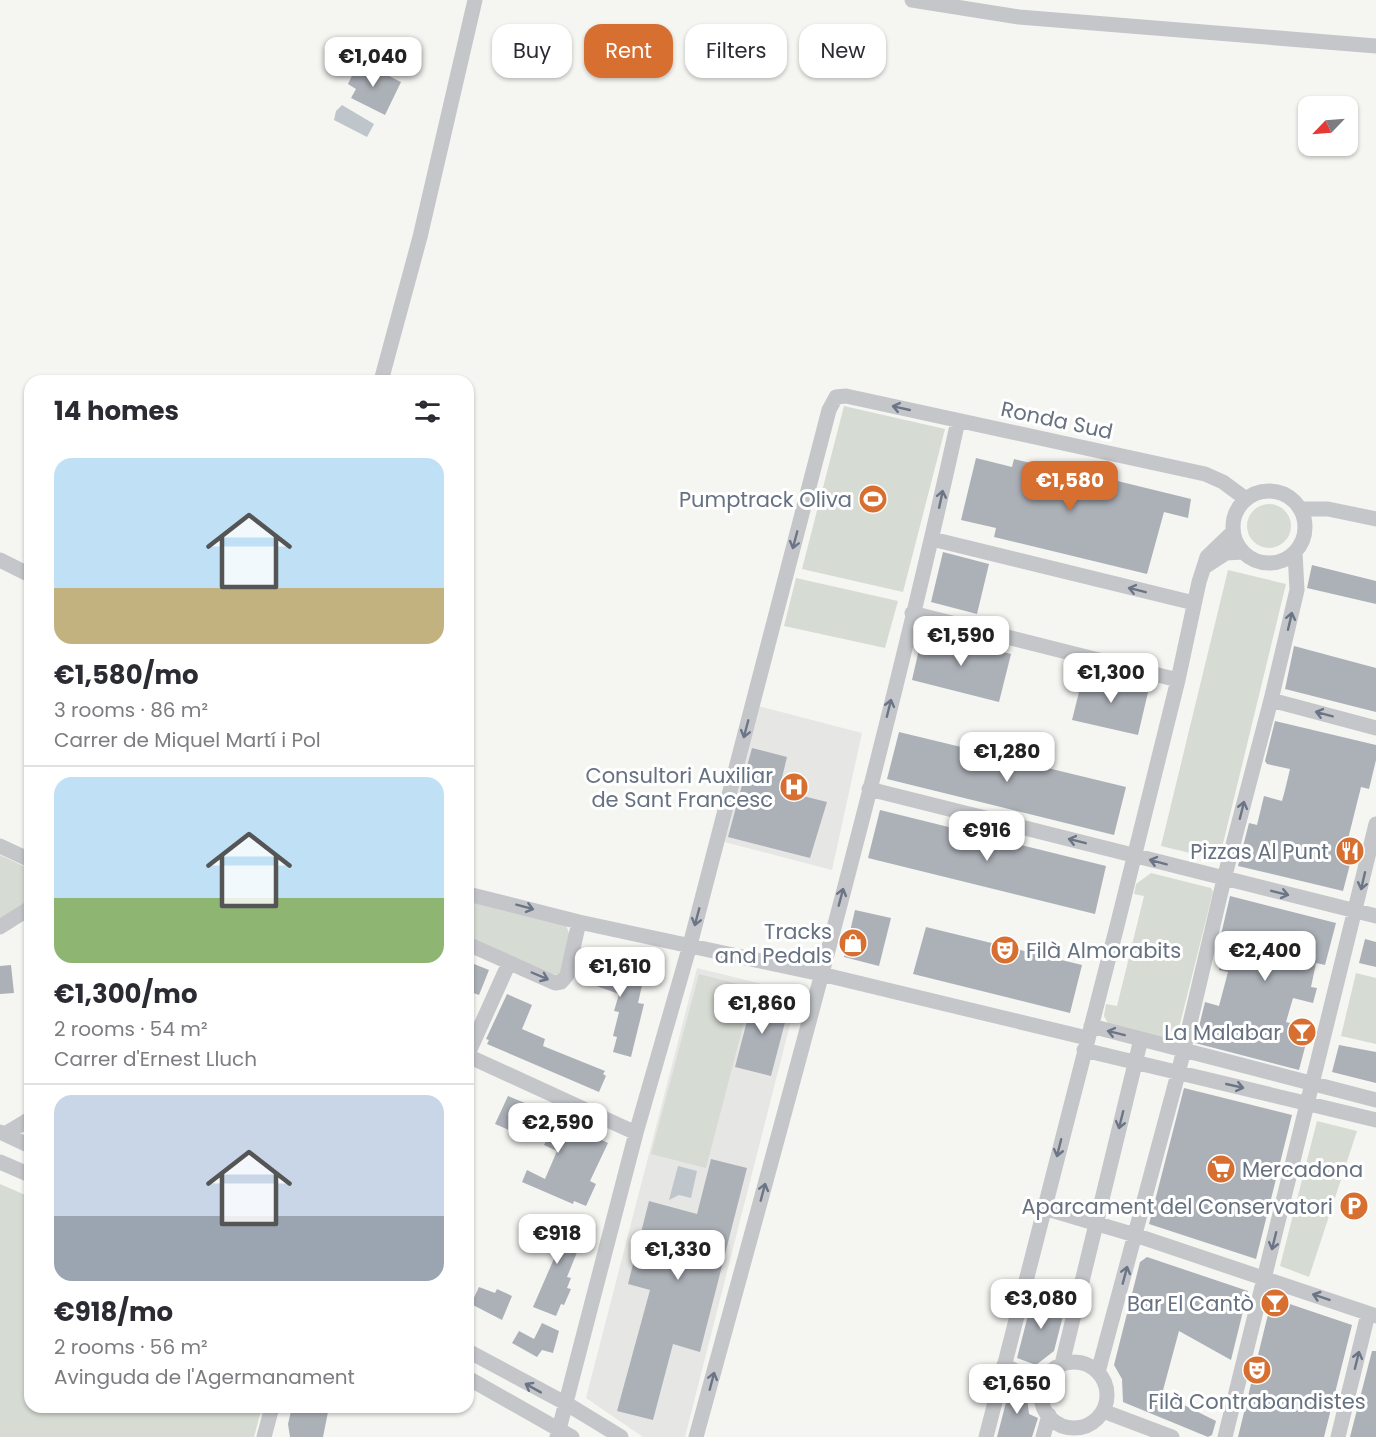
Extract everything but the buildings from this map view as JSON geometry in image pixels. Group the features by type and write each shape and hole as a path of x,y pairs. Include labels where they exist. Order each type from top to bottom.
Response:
{"street":[{"path":"383,375 420,237 475,0"},
{"path":"912,0 1031,18 1376,46"},
{"name":"Ronda Sud","path":"690,945 829,410 836,396 846,396 1205,474 1223,482 1246,499"},
{"path":"696,1437 869,789 932,539 958,421"},
{"path":"1262,491 1271,491 1288,496 1300,509 1305,532 1295,552 1287,558 1269,563 1251,558 1243,552 1233,532 1235,514 1246,499 1262,491"},
{"path":"1300,509 1328,509 1376,519"},
{"path":"986,1437 1178,680 1194,603 1204,568 1213,549 1233,532"},
{"path":"932,539 1194,603"},
{"path":"1204,568 1226,554 1243,552"},
{"path":"1098,1372 1178,1074 1224,879 1271,700 1297,590 1295,552"},
{"path":"0,560 24,572"},
{"path":"912,613 1178,680"},
{"path":"1271,700 1376,728"},
{"path":"869,789 1376,916"},
{"path":"1225,1437 1376,824"},
{"path":"0,846 24,857"},
{"path":"474,896 579,922 821,974 1087,1038 1141,1039 1376,1100"},
{"path":"0,927 24,912"},
{"path":"474,947 555,983 561,982 567,975 579,922"},
{"path":"474,1382 563,1434 567,1404 636,1133 690,945"},
{"path":"474,1042 509,963"},
{"path":"1087,1038 1135,1063 1376,1120"},
{"path":"1062,1364 1141,1039"},
{"path":"474,1058 636,1133"},
{"path":"2,1133 24,1122"},
{"path":"2,1133 24,1143"},
{"path":"0,1162 24,1173"},
{"path":"1044,1208 1136,1235 1372,1315 1338,1437"},
{"path":"474,1354 567,1404 621,1437"},
{"path":"1043,1437 1048,1415 1041,1396 1043,1385 1053,1369 1062,1364 1082,1362 1098,1372 1107,1391 1103,1411 1087,1431 1080,1427 1063,1426 1048,1415"},
{"path":"1004,1365 1043,1385"},
{"path":"1103,1411 1172,1437"},
{"path":"264,1437 270,1413"}],"shaded area":[{"path":"342,105 374,124 367,137 334,120 336,111"},
{"name":"Pumptrack Oliva","path":"844,406 945,429 903,592 802,569"},
{"path":"1269,504 1278,505 1285,510 1290,517 1290,535 1285,542 1278,547 1269,548 1260,547 1253,542 1248,535 1247,526 1248,517 1253,510 1260,505"},
{"path":"1228,570 1286,584 1219,860 1161,846"},
{"path":"796,578 898,601 885,648 784,626"},
{"name":"Consultori Auxiliar de Sant Francesc","path":"758,706 862,733 832,870 724,842"},
{"path":"0,855 24,866 24,905 0,919"},
{"path":"1151,873 1211,888 1213,892 1176,1040 1172,1042 1110,1027 1104,1016 1106,1004 1117,1006 1144,896 1134,894 1136,884"},
{"path":"474,902 566,925 570,936 561,970 557,975 474,939"},
{"path":"697,968 798,993 685,1437 643,1437 586,1398"},
{"path":"1356,973 1376,978 1376,1044 1341,1036"},
{"path":"699,974 753,988 706,1168 651,1154"},
{"path":"1317,1121 1357,1131 1309,1277 1280,1266"},
{"path":"678,1166 697,1171 691,1198 679,1195 669,1200"},
{"path":"0,1184 24,1194 24,1413 260,1413 254,1437 0,1437"}],"place":[{"name":"Pumptrack Oliva","path":"873,499"},
{"name":"Consultori Auxiliar de Sant Francesc","path":"794,787"},
{"name":"Pizzas Al Punt","path":"1350,851"},
{"name":"Tracks and Pedals","path":"853,943"},
{"name":"Filà Almorabits","path":"1005,950"},
{"name":"La Malabar","path":"1302,1032"},
{"name":"Mercadona","path":"1221,1169"},
{"name":"Aparcament del Conservatori","path":"1354,1206"},
{"name":"Bar El Cantò","path":"1275,1303"},
{"name":"Filà Contrabandistes","path":"1257,1370"}]}
